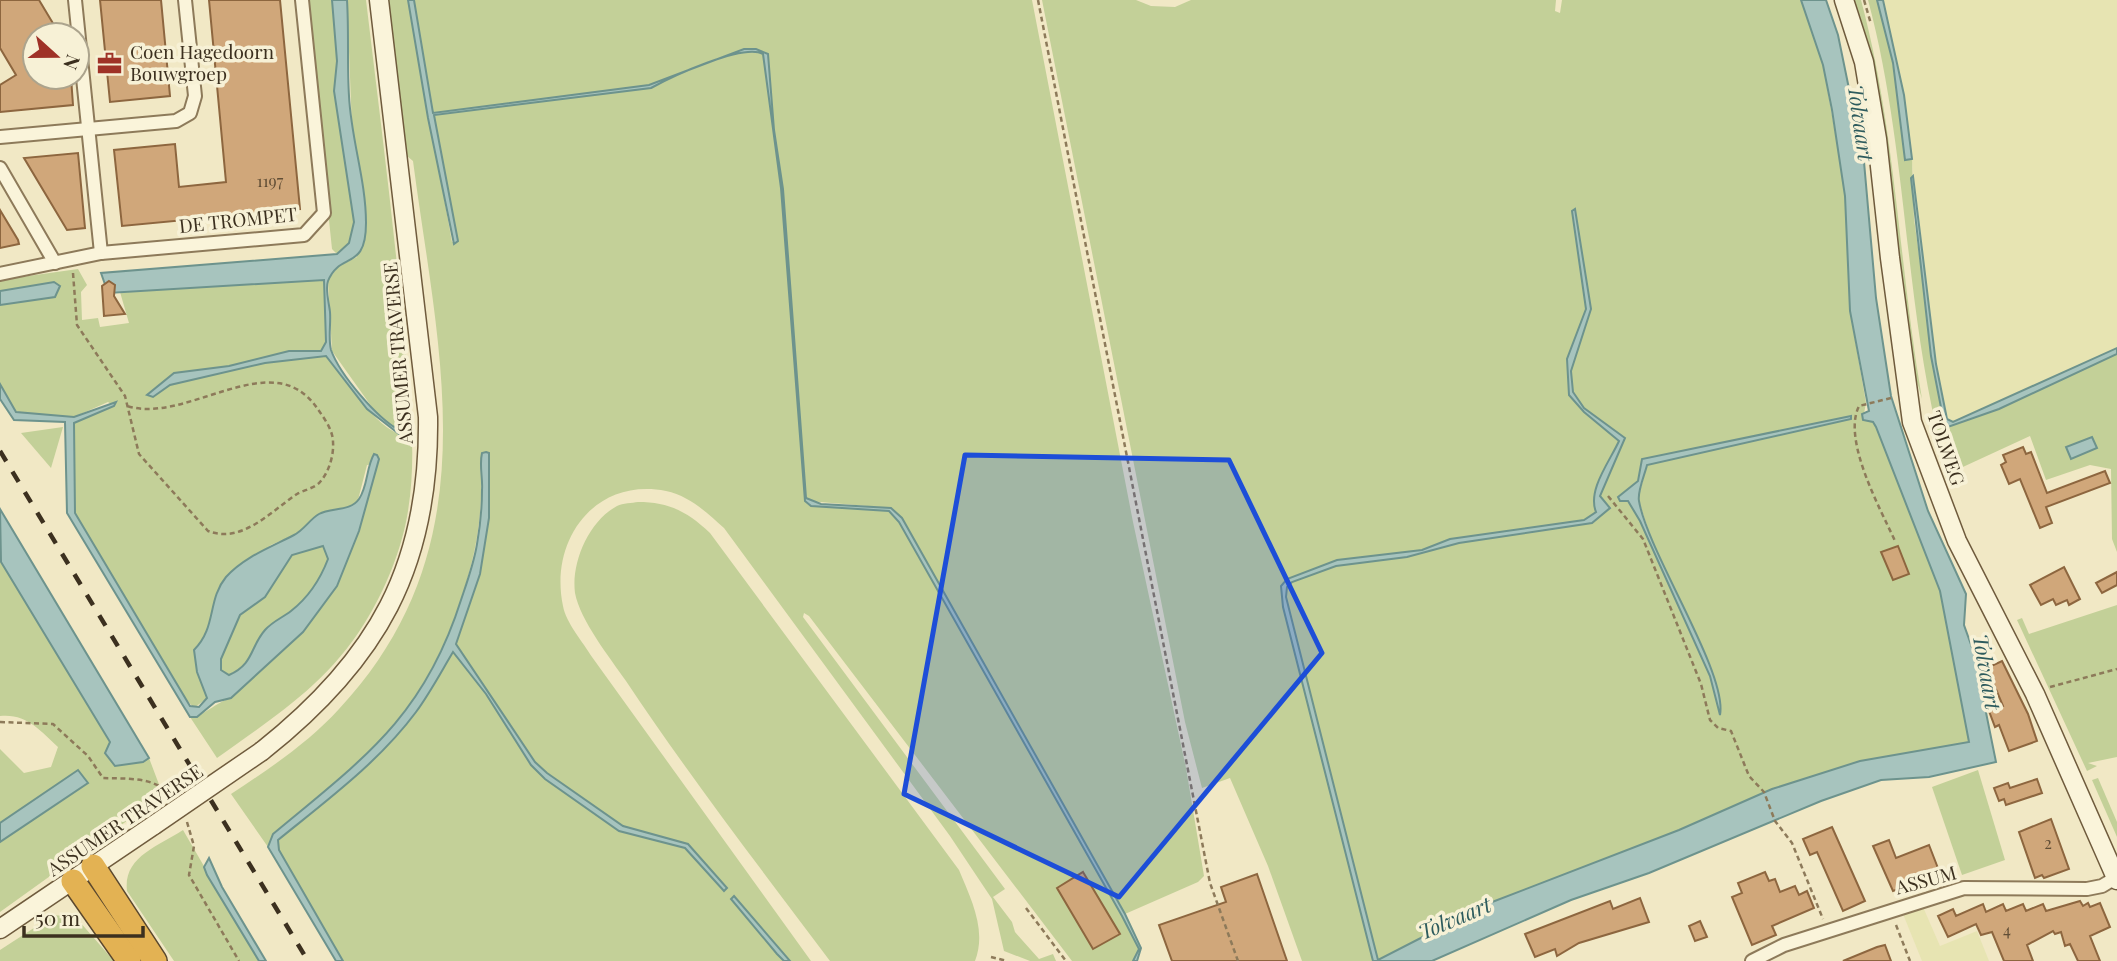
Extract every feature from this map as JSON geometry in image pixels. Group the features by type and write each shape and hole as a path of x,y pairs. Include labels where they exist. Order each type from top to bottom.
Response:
{"highway":[{"path":"93,866 155,961"},
{"path":"73,881 129,961"}],"main road":[{"name":"ASSUMER TRAVERSE","path":"0,929 262,751 322,701 358,658 398,594 419,527 426,477 428,418 379,0"},
{"name":"TOLWEG","path":"1844,0 1864,62 1878,139 1889,258 1912,422 1957,541 2035,694 2117,878"}],"street":[{"path":"65,0 77,21"},
{"path":"75,0 77,21"},
{"path":"0,137 176,121 190,113 195,96 185,0"},
{"name":"DE TROMPET","path":"0,274 101,253 304,235 324,213 302,0"},
{"path":"84,91 101,253"},
{"path":"0,168 55,263"},
{"name":"ASSUM","path":"1752,961 1784,945 1829,932 1890,909 1964,888 2087,889 2102,886 2117,878"}],"path":[{"path":"1038,0 1210,883 1238,961"},
{"path":"72,259 77,325 125,396 127,406 135,446 145,463 208,531 220,536 234,534 263,521 293,497 319,484 330,466 334,441 327,422 313,402 293,386 246,383 183,406 143,411 127,406"},
{"path":"1892,398 1866,403 1856,411 1855,444 1867,481 1895,541"},
{"path":"1608,496 1643,539 1701,684 1710,720 1718,727 1731,731 1749,776 1764,792 1775,821 1792,843 1829,932"},
{"path":"2035,694 2055,684 2082,680 2117,668"},
{"path":"0,722 53,724 88,756 103,778 153,783 166,789 172,798"},
{"path":"184,817 190,827 194,846 189,875 239,961"},
{"path":"1026,908 1066,961"},
{"path":"1890,909 1910,961"},
{"path":"991,957 1007,961"}],"highlighted area":[{"path":"965,455 1229,460 1322,653 1119,897 904,794"}],"shaded area":[{"path":"1883,0 2117,0 2117,348 1950,428 1936,364 1904,95"},
{"path":"1923,907 1940,946 1977,931 1989,961 1922,961 1903,914"}],"green space":[{"path":"306,0 332,0 337,61 334,91 354,222 349,243 337,254 332,249"},
{"path":"347,0 366,0 381,122 411,418 412,465 408,511 402,540 386,584 349,646 298,698 217,758 190,717 200,715 231,698 359,531 376,464 367,465 358,500 350,507 319,514 296,534 271,545 226,578 212,612 197,672 207,698 194,708 184,697 75,513 74,423 114,406 108,402 74,417 16,412 0,384 0,305 50,283 0,291 0,280 78,269 87,285 81,292 82,320 98,318 100,327 129,323 120,292 324,280 326,342 321,351 289,351 229,366 175,373 148,393 153,397 170,385 265,363 326,356 336,365 377,419 399,434 399,430 379,417 332,351 328,280 339,266 357,257"},
{"path":"386,0 408,0 452,242 458,241 433,115 651,88 724,57 753,52 763,54 781,188 805,501 812,506 889,511 899,522 1122,916 1139,949 1133,961 1072,961 809,616 804,613 803,617 1005,889 993,897 1012,922 1015,932 1039,959 1053,954 1056,961 1030,961 1004,951 992,899 950,836 724,528 698,506 675,493 641,489 618,494 599,504 583,518 571,537 563,558 560,582 565,612 592,657 811,961 790,961 734,896 731,899 784,961 343,961 278,850 278,840 330,798 376,755 416,708 453,652 486,694 531,765 619,831 685,847 697,859 688,844 623,826 547,773 535,762 456,644 480,574 489,518 480,462 480,512 468,577 448,635 411,702 365,756 273,834 268,847 231,794 288,755 327,721 387,647 418,582 436,516 443,448 441,378 434,307 413,161 407,156"},
{"path":"414,0 1032,0 1133,522 1186,768 1204,876 1198,882 1125,914 902,518 891,508 808,501 806,498 783,189 774,130 768,54 756,49 728,55 649,85 433,113"},
{"path":"1042,0 1136,0 1151,6 1175,7 1191,0 1556,0 1555,11 1560,13 1562,0 1801,0 1823,65 1839,155 1845,196 1850,311 1866,403 1863,419 1873,422 1876,427 1940,591 1969,742 1860,761 1772,789 1679,830 1487,904 1378,961 1302,961 1268,866 1230,778 1202,788 1185,722","holes":["1851,417 1647,465 1638,499 1652,540 1712,673 1720,713 1710,676 1640,521 1628,500 1618,497 1638,481 1643,459"]},
{"path":"1853,0 1861,0 1882,99 1922,399 1913,368 1869,50"},
{"path":"1868,0 1877,0 1883,20 1895,79 1905,159 1912,159 1914,219 1943,425 1945,428 2117,348 2117,552 2112,539 2111,469 2090,465 2046,480 2030,436 1952,472 1950,429 1937,431 1926,377 1890,107"},
{"path":"63,427 51,468 21,433"},
{"path":"638,502 669,506 694,519 710,533 959,870 973,903 978,926 975,961 830,961 726,823 596,638 578,604 575,593 576,568 590,532 617,506"},
{"path":"0,538 2,562 110,743 105,753 142,762 149,758 163,795 0,912 0,749 24,773 51,767 58,747 25,720 0,716"},
{"path":"323,545 328,559 309,594 265,630 243,666 228,675 221,670 221,659 240,615 265,597 292,555"},
{"path":"2117,605 2117,757 2088,763 2097,766 2087,771 2017,620 2022,618 2029,634"},
{"path":"1978,770 2005,860 1962,875 1932,787"},
{"path":"2098,778 2117,822 2117,837 2092,780"},
{"path":"183,830 259,961 174,961 127,891 127,879 136,861"},
{"path":"54,915 72,917 79,921 114,961 0,961 0,950"}],"water":[{"path":"332,0 347,0 350,112 364,191 366,223 362,249 339,266 328,281 330,345 351,383 380,416 399,430 399,434 367,409 326,356 265,363 170,385 153,397 147,395 174,373 229,366 289,351 321,351 326,342 324,280 108,293 101,273 337,254 349,243 354,222 334,91 337,61"},
{"path":"408,0 414,0 433,113 649,85 691,69 651,88 434,115 458,241 454,244 428,118"},
{"path":"1801,0 1826,0 1838,35 1864,162 1876,298 1891,396 1928,511 1966,594 1964,625 1974,653 1996,762 1929,777 1881,780 1821,801 1649,873 1571,900 1432,961 1373,961 1283,607 1281,586 1287,579 1337,560 1422,550 1450,539 1584,520 1596,512 1594,503 1597,485 1619,441 1584,412 1569,395 1567,359 1586,309 1572,211 1575,209 1591,309 1571,371 1573,392 1584,408 1625,438 1600,496 1610,508 1592,523 1459,543 1407,557 1336,566 1292,582 1287,587 1286,597 1378,960 1487,904 1679,830 1772,789 1860,761 1969,742 1940,591 1876,427 1873,422 1863,420 1862,414 1869,411 1850,311 1845,196 1823,65"},
{"path":"1877,0 1883,0 1904,95 1912,159 1905,160 1893,63"},
{"path":"744,49 756,49 768,54 774,130 783,189 806,498 821,504 891,508 902,518 1125,914 1141,948 1137,961 1133,961 1139,949 1122,916 899,522 889,511 811,506 805,501 781,188 763,54 740,53 713,61"},
{"path":"1913,176 1936,364 1947,419 1953,422 2117,348 2117,354 1999,409 1945,428 1931,356 1911,178"},
{"path":"54,282 60,286 55,297 0,305 0,291"},
{"path":"0,384 16,412 74,417 116,402 114,406 74,423 75,513 190,706 199,707 207,698 197,672 194,650 206,632 216,595 226,577 249,558 298,533 319,514 346,508 355,503 364,488 374,454 379,459 359,531 337,586 303,632 231,698 215,702 197,717 190,717 67,513 65,422 14,420 0,399","holes":["323,546 328,559 309,594 265,630 243,666 229,675 221,670 221,659 240,615 265,597 292,555"]},
{"path":"1851,416 1851,419 1647,465 1639,497 1645,523 1712,671 1719,696 1720,715 1710,676 1640,521 1628,501 1620,501 1618,497 1638,481 1642,459"},
{"path":"2092,437 2097,448 2071,459 2066,447"},
{"path":"482,453 489,453 489,518 480,574 456,644 535,762 547,773 623,826 688,844 727,888 724,891 685,848 619,831 545,779 531,765 486,694 453,652 421,705 386,748 278,840 279,850 343,961 336,961 268,847 273,834 335,782 387,733 429,675 446,641 474,558 481,511 481,458"},
{"path":"0,509 149,758 143,762 115,766 105,753 110,742 1,562"},
{"path":"78,770 88,783 0,842 0,823"},
{"path":"209,858 222,887 266,961 259,961 207,875 204,867"},
{"path":"734,896 790,961 784,961 777,954 731,899"}],"building":[{"path":"0,0 39,0 52,21 21,21 21,91 72,91 73,105 0,112 0,85 16,75 0,48"},
{"path":"100,0 161,0 170,96 110,102"},
{"path":"209,0 280,0 300,209 122,226 114,150 175,144 179,187 226,182"},
{"path":"78,153 85,228 67,230 24,158"},
{"path":"0,210 18,240 19,244 0,248"},
{"path":"109,281 115,285 114,296 125,314 104,316 102,286"},
{"path":"2023,447 2026,454 2031,452 2047,493 2105,471 2110,483 2046,507 2052,523 2040,528 2020,479 2009,484 2001,465 2006,462 2003,455"},
{"path":"1898,546 1909,574 1893,580 1881,552"},
{"path":"2064,567 2080,599 2069,605 2067,600 2056,605 2053,599 2041,605 2030,585"},
{"path":"2117,572 2117,585 2102,593 2096,583"},
{"path":"2002,661 2028,714 2037,741 2009,751 1999,725 1995,727 1989,711 2003,706 1987,668"},
{"path":"2037,779 2042,793 2006,805 2004,799 1999,801 1994,788 2008,783 2010,788"},
{"path":"2051,819 2069,869 2044,878 2042,875 2035,878 2019,832"},
{"path":"1832,827 1865,901 1843,911 1817,852 1810,855 1803,839"},
{"path":"1889,840 1896,858 1929,845 1941,876 1937,877 1939,881 1922,888 1920,881 1893,891 1873,846"},
{"path":"1083,872 1120,934 1093,949 1057,888"},
{"path":"1765,872 1769,881 1775,879 1780,892 1795,886 1799,895 1807,891 1814,908 1772,926 1776,935 1752,945 1732,897 1742,893 1738,883"},
{"path":"1257,874 1287,961 1172,961 1159,925 1226,902 1221,887"},
{"path":"1640,898 1649,922 1579,943 1557,956 1555,949 1535,957 1525,934 1610,901 1613,909"},
{"path":"2080,901 2083,906 2088,903 2090,907 2100,903 2110,927 2090,936 2100,961 2078,961 2070,944 2065,946 2061,932 2055,934 2053,931 2027,945 2033,961 2004,961 1992,932 1981,935 1976,924 1948,937 1938,916 1953,909 1956,916 1983,904 1986,912 2003,904 2006,911 2023,904 2026,911 2043,904 2046,911"},
{"path":"1700,921 1707,937 1695,941 1689,926"},
{"path":"1885,945 1891,961 1843,961 1877,947"}],"railway":[{"path":"0,451 308,961"}],"place":[{"name":"Coen Hagedoorn Bouwgroep","path":"110,63"}],"water label":[{"name":"Tolvaart","path":"1860,123"},
{"name":"Tolvaart","path":"1986,672"},
{"name":"Tolvaart","path":"1455,919"}]}
